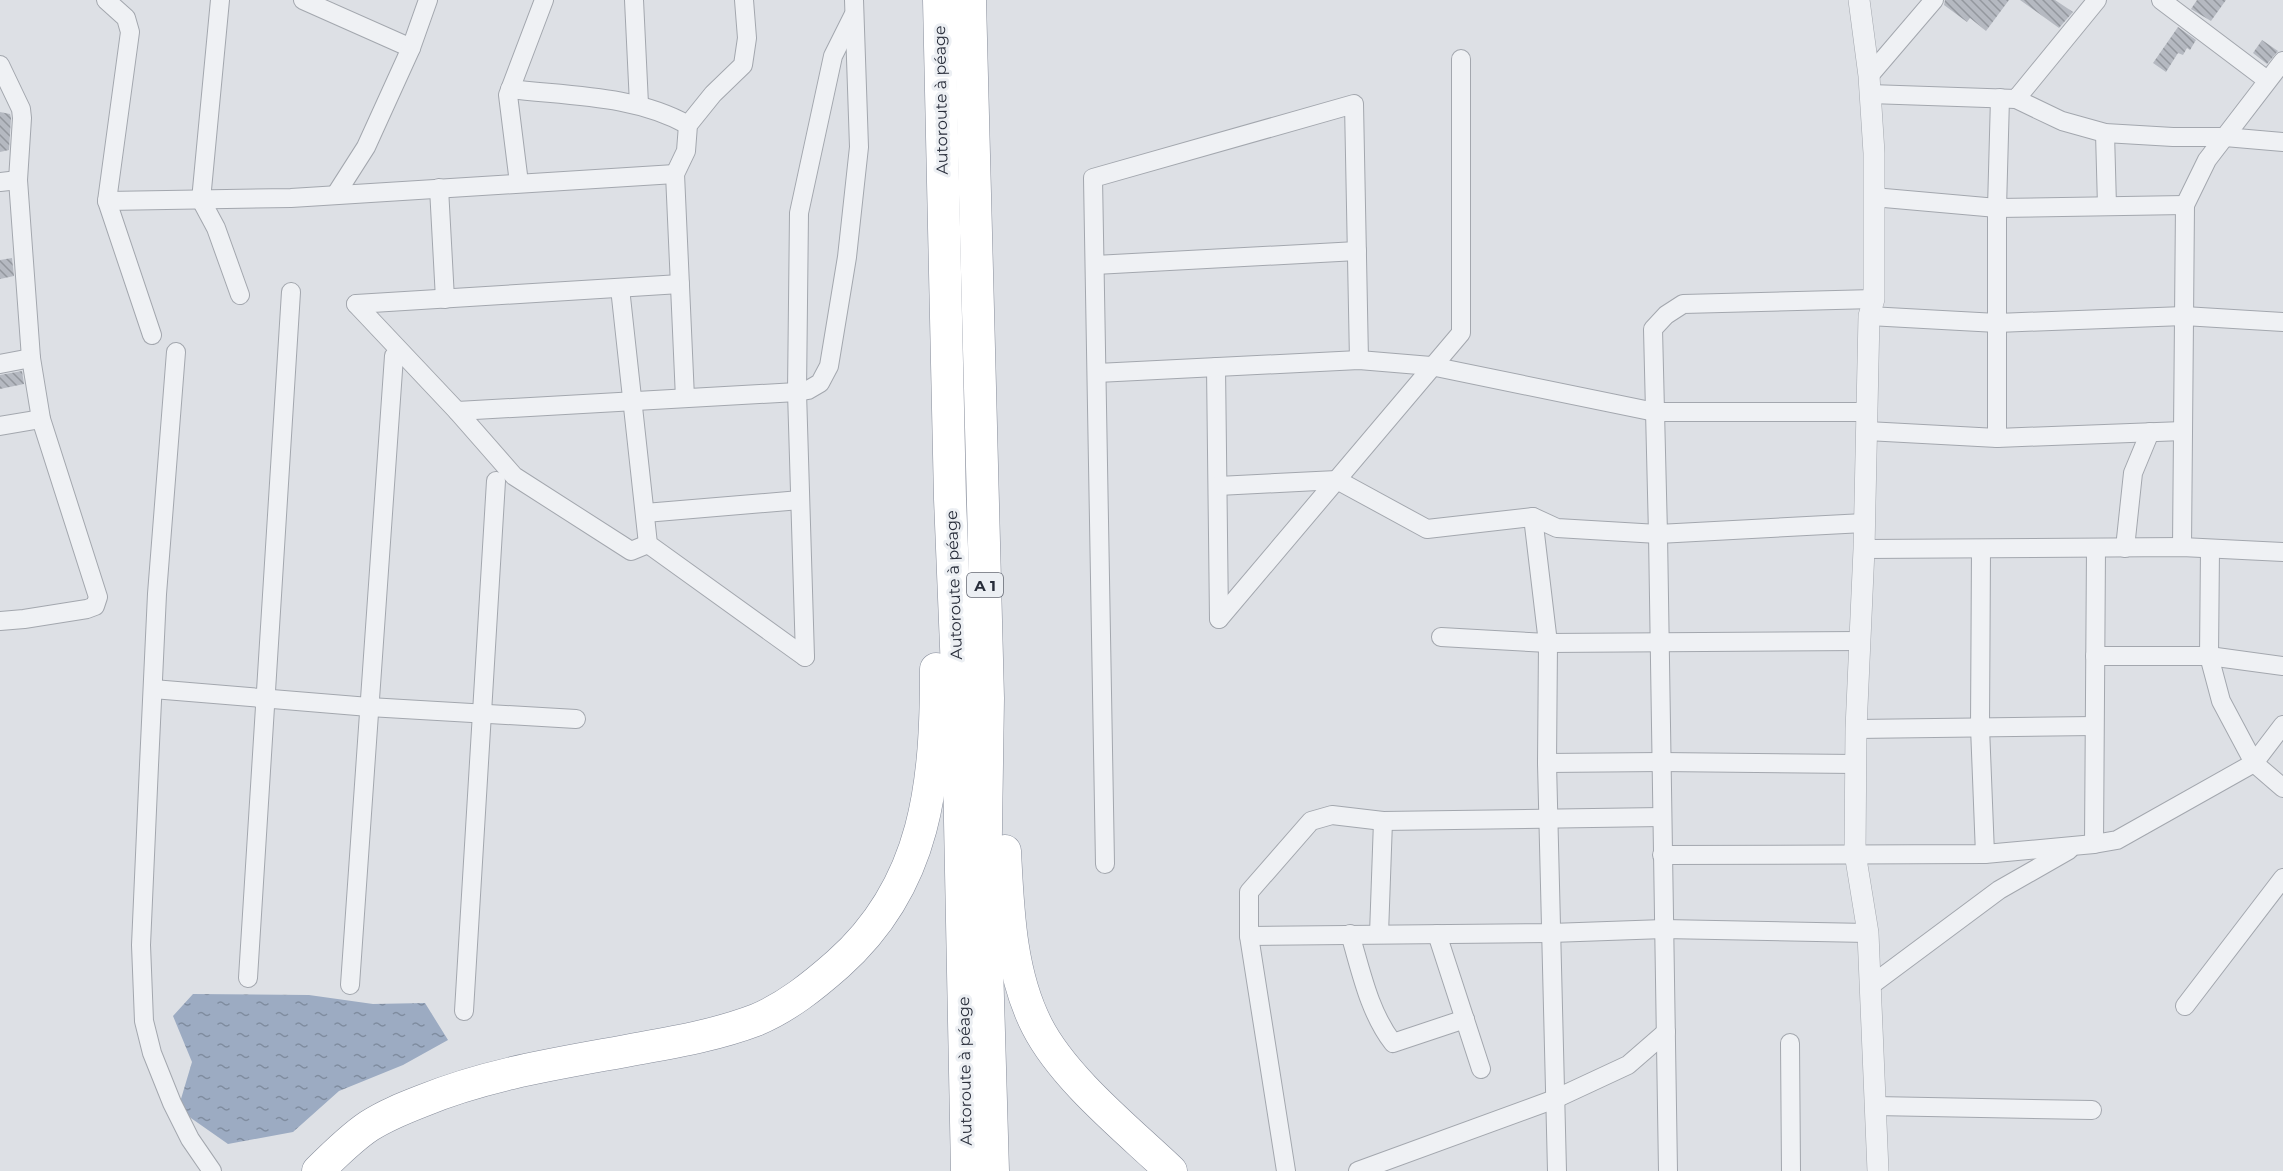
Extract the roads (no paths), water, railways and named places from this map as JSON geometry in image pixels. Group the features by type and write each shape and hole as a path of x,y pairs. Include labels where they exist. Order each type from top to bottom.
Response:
{"highway":[{"name":"Autoroute à péage","path":"939,0 967,1171"},
{"name":"A 1","path":"970,0 988,698 985,895 993,1171"},
{"path":"318,1171 367,1128 390,1114 457,1087 521,1071 707,1036 758,1019 806,992 851,953 884,913 907,869 922,828 931,782 936,726 936,598 940,543 950,499"},
{"path":"988,698 1001,786 1012,943 1026,1001 1037,1027 1069,1072 1171,1171"}],"street":[{"path":"106,0 126,18 130,32 107,201 152,335"},
{"path":"220,0 201,200 216,228 240,295"},
{"path":"303,0 411,48"},
{"path":"336,195 366,147 411,48 428,0"},
{"path":"519,183 508,95 544,0"},
{"path":"634,0 639,104"},
{"path":"685,398 675,174 686,151 688,126 713,93 743,64 747,38 744,0"},
{"path":"1858,0 1869,85 1874,153 1872,308 1856,729 1855,853 1868,933 1878,1171"},
{"path":"1869,85 1934,0"},
{"path":"1997,438 1998,208 2008,99 2097,0"},
{"path":"2161,0 2267,80"},
{"path":"457,411 797,392 808,390 820,383 829,366 847,257 859,147 854,6"},
{"path":"620,288 648,544 805,657 797,392 800,213 833,56 854,6"},
{"path":"1216,367 1219,620 1461,333 1461,59"},
{"path":"2182,548 2185,205 2207,160 2283,61"},
{"path":"0,64 21,109 9,181 41,419 98,597 95,606 87,609 0,621"},
{"path":"1869,85 2008,99 2062,121 2105,133 2225,137 2283,142"},
{"path":"510,89 639,104 667,113 688,126"},
{"path":"1105,864 1093,178 1354,104 1359,360"},
{"path":"2105,133 2107,206"},
{"path":"107,201 336,195 675,174"},
{"path":"439,188 445,299"},
{"path":"1873,197 1998,208 2185,205"},
{"path":"1095,266 1357,252"},
{"path":"648,544 631,551 514,476 457,411 356,304 680,284"},
{"path":"248,978 291,292"},
{"path":"1668,1171 1653,329 1666,315 1683,304 1872,308 1997,322 2184,316 2283,322"},
{"path":"176,352 157,594 141,945 144,1021 152,1053 169,1096 190,1139 212,1171"},
{"path":"350,985 394,356"},
{"path":"0,364 31,358"},
{"path":"1097,373 1359,360 1431,366 1655,412 1867,422 1997,438 2183,431"},
{"path":"0,426 41,419"},
{"path":"2125,548 2133,474 2150,432"},
{"path":"1218,486 1337,480 1426,529 1533,517 1557,528 1658,534 1864,523"},
{"path":"464,1011 496,481"},
{"path":"645,513 800,500"},
{"path":"1533,517 1548,643 1546,763 1557,1171"},
{"path":"1864,549 2182,548 2283,552"},
{"path":"1981,549 1980,727 1985,854"},
{"path":"2085,845 2094,726 2096,549"},
{"path":"2210,549 2209,656 2221,701 2254,764 2283,788"},
{"path":"1441,637 1548,643 1860,641"},
{"path":"2095,656 2209,656 2283,666"},
{"path":"153,689 369,707 576,719"},
{"path":"1662,855 1985,854 2117,840 2254,764 2283,725"},
{"path":"1856,729 2094,726"},
{"path":"1546,763 1856,764"},
{"path":"1286,1171 1249,936 1249,892 1311,821 1332,815 1383,821 1662,817"},
{"path":"1379,934 1383,821"},
{"path":"1870,986 1999,890 2085,845"},
{"path":"2185,1006 2279,891"},
{"path":"1249,936 1551,933 1664,929 1868,933"},
{"path":"1350,934 1371,1003 1393,1043 1465,1019"},
{"path":"1437,934 1481,1069"},
{"path":"1358,1171 1556,1099 1628,1065 1666,1032"},
{"path":"1790,1042 1791,1171"},
{"path":"1875,1106 2092,1110"}],"water":[{"path":"193,994 309,995 373,1004 425,1003 448,1040 403,1065 339,1091 293,1132 228,1144 178,1109 192,1062 173,1016"}]}
